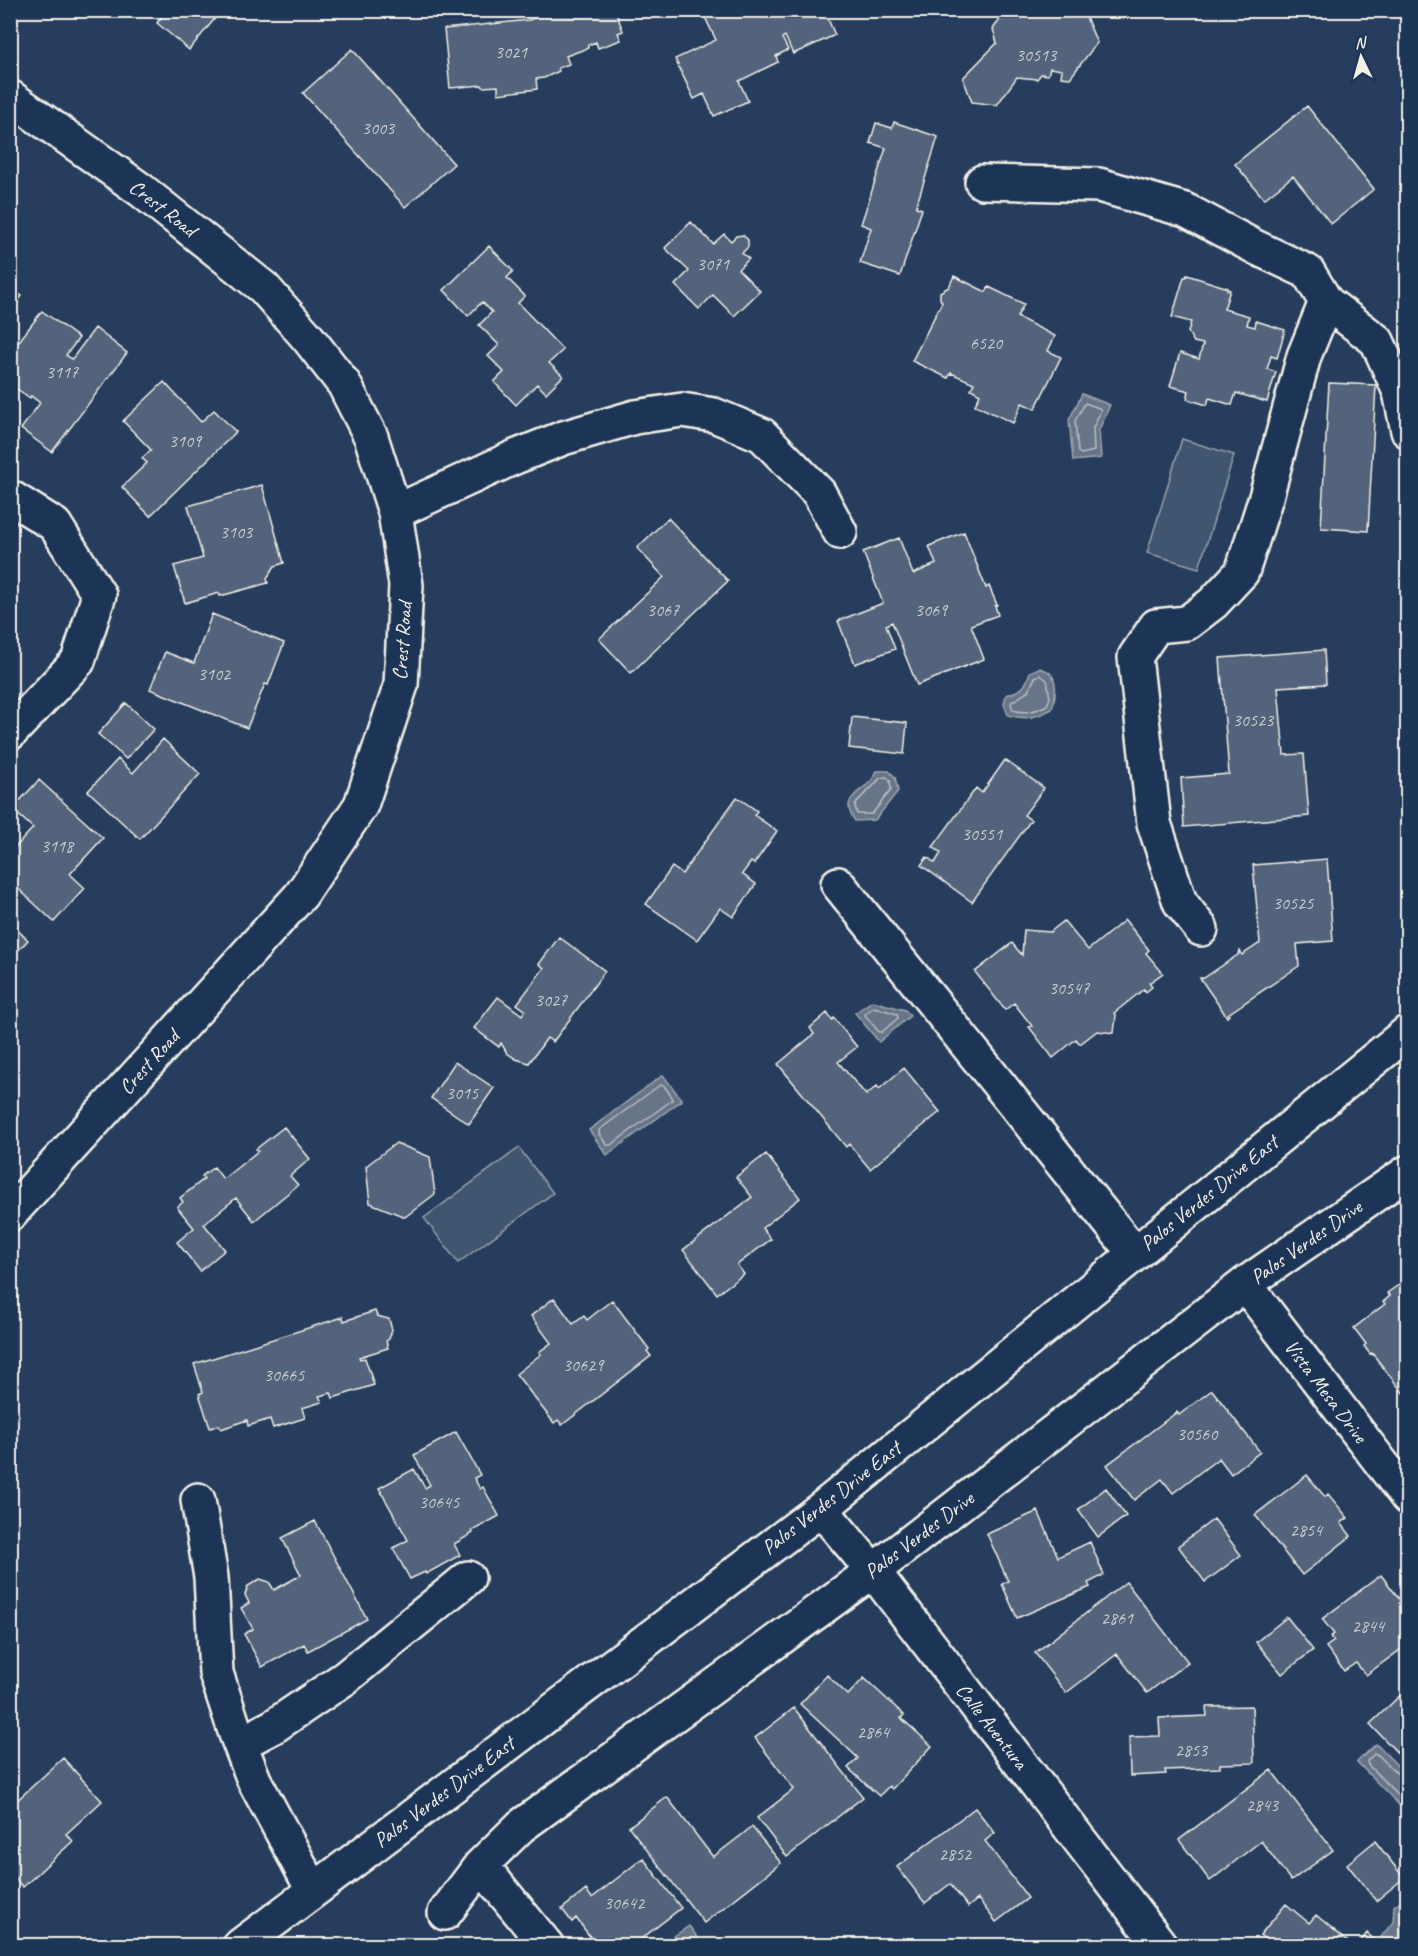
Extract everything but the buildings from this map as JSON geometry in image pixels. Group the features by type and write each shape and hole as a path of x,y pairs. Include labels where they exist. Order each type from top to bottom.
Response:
{"street":[{"name":"Crest Road","path":"10,97 141,190 264,288 308,338 344,384 371,437 395,512 406,585 400,686 361,805 301,895 10,1214"},
{"path":"982,182 1099,185 1185,210 1308,272 1326,302 1377,341 1400,392 1407,431"},
{"path":"1201,929 1180,902 1154,823 1135,657 1156,627 1187,623 1213,603 1242,572 1266,497 1304,356 1326,302"},
{"path":"395,512 515,457 563,438 635,417 682,411 714,415 762,435 819,494 840,532"},
{"path":"10,496 55,525 99,596 78,661 10,733"},
{"path":"838,884 1135,1254"},
{"name":"Palos Verdes Drive East","path":"240,1946 821,1509 1407,1032"},
{"name":"Palos Verdes Drive","path":"445,1913 481,1865 521,1826 873,1571 1245,1284 1407,1172"},
{"name":"Vista Mesa Drive","path":"1245,1284 1407,1498"},
{"path":"198,1500 211,1576 216,1673 254,1780 313,1890"},
{"name":"Calle Aventura","path":"821,1509 873,1571 1161,1946"},
{"path":"240,1744 274,1726 345,1678 468,1578"},
{"path":"481,1865 548,1946"}],"shaded area":[{"path":"1182,439 1234,455 1199,568 1147,553"},
{"path":"519,1148 553,1193 458,1263 424,1218"}],"water":[{"path":"1082,394 1110,405 1099,430 1101,458 1073,461 1069,420"},
{"path":"1039,668 1049,672 1054,679 1055,695 1052,709 1030,717 1008,715 1004,704 1006,695 1022,688 1030,672"},
{"path":"877,771 889,771 895,777 898,791 875,820 855,821 849,804 871,781"},
{"path":"872,1001 905,1010 910,1016 879,1042 855,1013"},
{"path":"663,1075 682,1100 607,1155 589,1130"},
{"path":"1376,1744 1407,1775 1407,1798 1400,1806 1357,1762"},
{"path":"1407,1896 1407,1938 1401,1945 1392,1945 1381,1937 1393,1922 1394,1906"},
{"path":"689,1926 703,1945 661,1945"}]}
